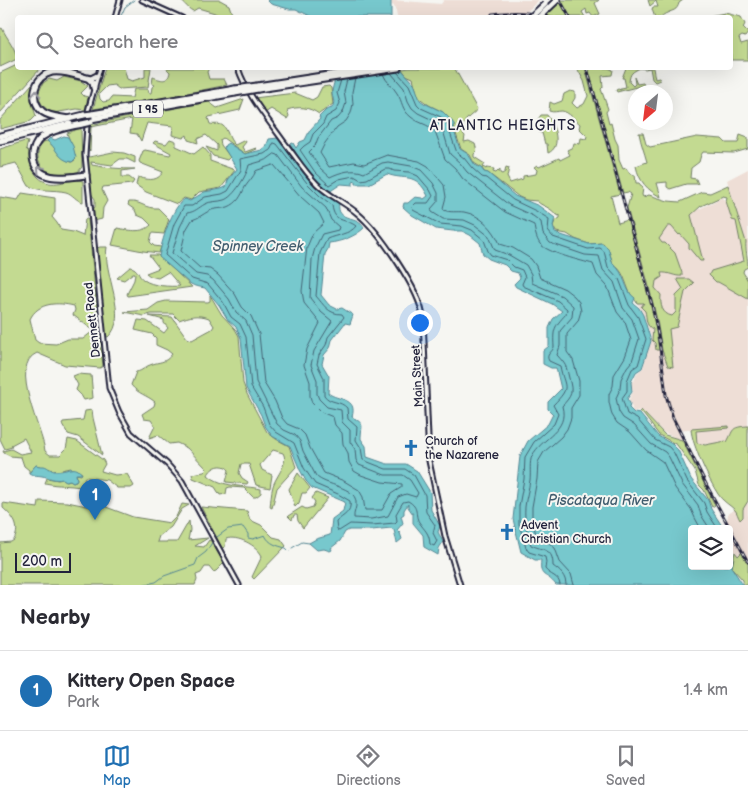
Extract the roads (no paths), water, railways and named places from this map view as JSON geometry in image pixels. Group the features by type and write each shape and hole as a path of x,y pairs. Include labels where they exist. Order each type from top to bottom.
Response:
{"highway":[{"path":"541,15 557,0"},
{"path":"533,15 547,1"},
{"name":"I 95","path":"0,141 91,118 362,70"},
{"name":"I 95","path":"91,118 122,114 204,97 385,70"},
{"path":"69,118 50,116 39,108 34,97 36,85 44,76 55,72 71,73 89,79 94,79 97,76"},
{"path":"89,79 93,83 94,88"},
{"name":"I 95","path":"0,136 69,118 83,120"},
{"path":"86,175 59,178 48,176 38,169 33,155 38,142 45,135 91,118"}],"main road":[{"path":"116,15 120,0"},
{"path":"142,0 175,15"},
{"name":"Dennett Road","path":"99,70 86,125 86,175 107,371 112,397 125,425 133,436 167,464 178,476 240,585"},
{"name":"Main Street","path":"239,70 251,95 310,177 326,192 350,208 374,228 400,268 421,308 429,461 445,536 460,585"}],"water":[{"path":"267,0 391,0 391,15 308,15 296,9 271,4"},
{"name":"Piscataqua River","path":"335,70 402,70 414,83 420,100 443,112 451,120 454,124 454,131 460,149 468,154 475,165 488,173 515,196 539,206 555,218 553,226 555,233 589,244 602,243 608,248 613,264 620,272 631,295 635,298 633,303 643,315 651,341 642,368 636,372 631,382 632,392 627,399 630,403 629,408 634,413 640,414 658,436 678,450 691,479 708,500 711,509 721,525 688,525 688,570 733,570 743,585 556,585 542,573 541,560 535,560 521,552 513,519 520,456 528,441 548,424 553,414 548,409 548,402 561,389 556,368 543,364 543,351 549,346 549,328 553,319 562,311 552,304 516,287 514,284 520,278 518,273 511,271 505,265 489,259 483,254 480,243 470,235 462,231 436,229 412,215 403,207 404,203 408,203 415,197 424,199 428,196 419,183 414,180 387,174 369,184 356,184 356,181 353,182 353,185 341,184 329,192 311,175 290,144 293,143 296,148 300,142 305,140 310,130 320,119 319,117 326,110 332,108 334,103 332,92"},
{"path":"64,136 68,137 73,146 76,158 72,162 63,159 47,141 50,138 55,140"},
{"name":"Spinney Creek","path":"278,138 314,184 339,203 341,214 358,221 364,228 348,238 329,243 325,254 321,295 329,305 337,309 342,308 353,315 350,324 345,323 332,340 330,348 324,355 322,364 329,376 328,393 350,403 352,406 352,417 362,425 361,439 366,446 367,457 387,464 406,464 417,471 430,492 431,510 440,526 438,532 443,542 439,548 438,555 424,547 423,535 413,523 413,514 408,504 404,514 401,516 403,523 397,530 402,539 397,543 394,530 391,528 349,530 345,532 340,541 330,551 324,549 317,550 309,543 330,535 332,519 343,511 345,502 312,488 300,470 290,446 272,436 265,426 246,388 241,338 236,327 228,320 205,288 189,283 159,257 168,225 180,203 185,199 190,201 204,192 226,187 228,180 237,169 224,148 225,145 228,143 245,154 262,150 266,147 269,139"},
{"path":"36,465 56,471 77,469 82,474 76,474 77,480 73,482 29,473"}],"waterway":[{"path":"121,15 125,7 134,0"},
{"name":"Spinney Creek","path":"217,537 228,529 243,527 248,534 248,538 253,539 265,535 271,543 286,548 289,551"},
{"name":"Spinney Creek","path":"141,585 156,582 164,576 195,565 198,558 206,552 213,541"},
{"name":"Spinney Creek","path":"292,548 302,542 309,543"}],"railway":[{"path":"560,0 568,15"},
{"path":"492,14 521,13 540,15"},
{"path":"588,70 652,305 659,340 666,395 673,418 748,562"}],"place":[{"name":"Church of the Nazarene","path":"411,448"},
{"name":"Kittery Open Space","path":"95,520"},
{"name":"Advent Christian Church","path":"507,532"}],"district":[{"name":"ATLANTIC HEIGHTS","path":"503,125"}]}
